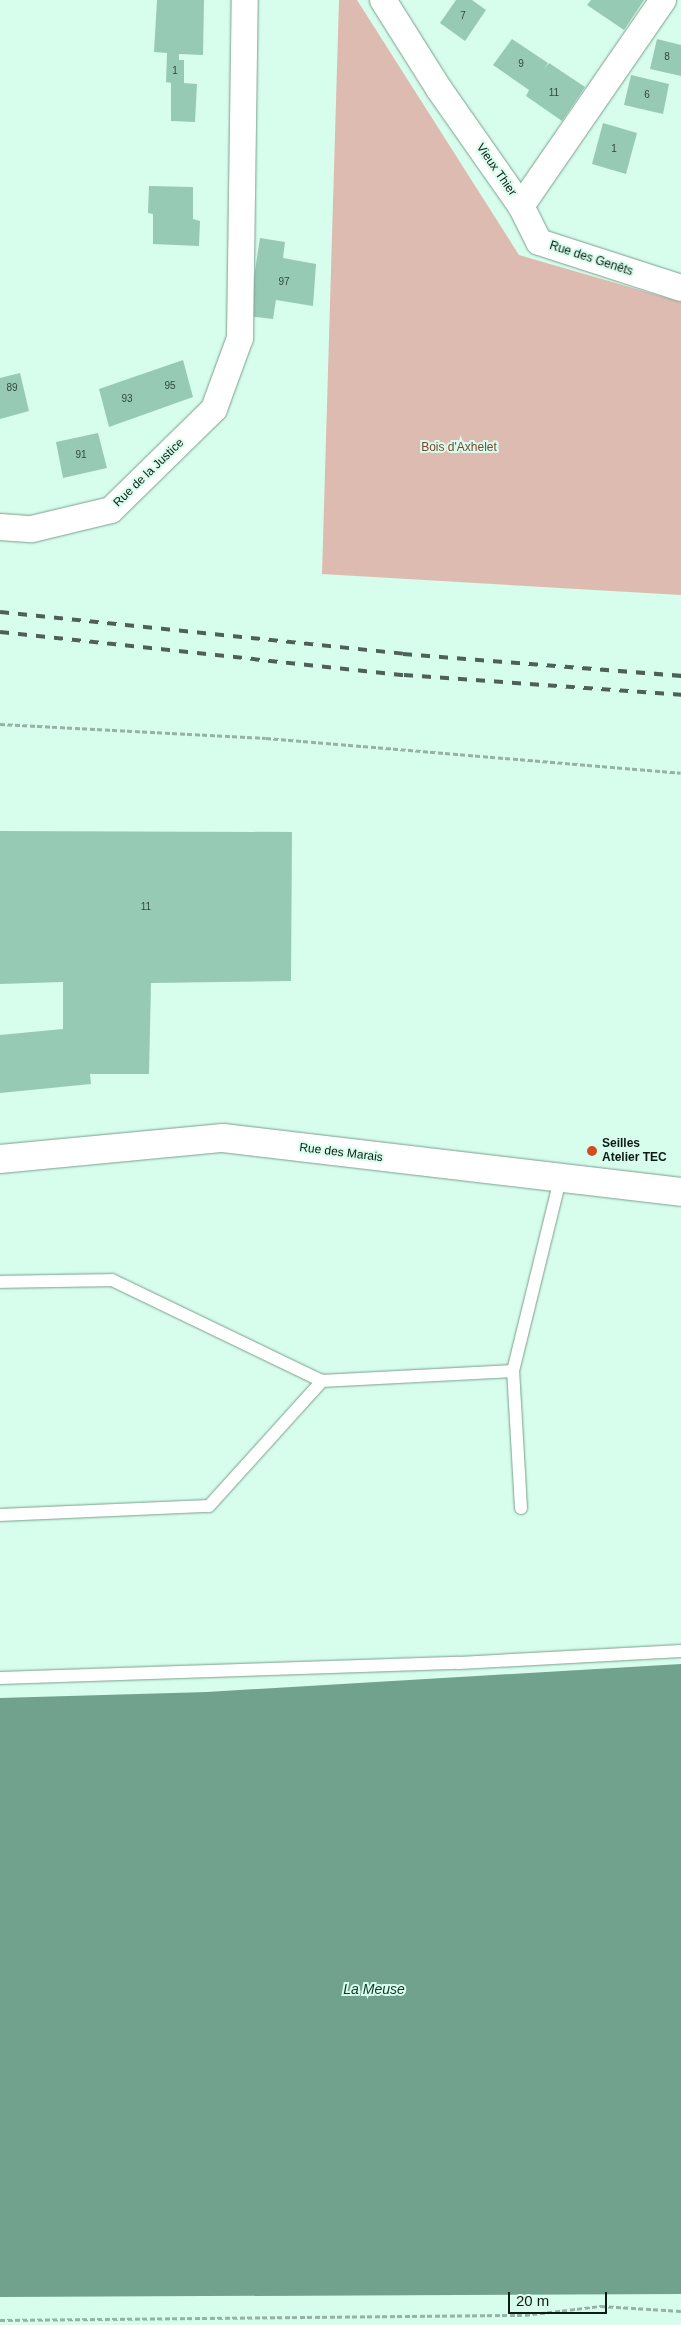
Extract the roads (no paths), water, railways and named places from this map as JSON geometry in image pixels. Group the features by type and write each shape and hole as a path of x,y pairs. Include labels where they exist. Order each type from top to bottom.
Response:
{"main road":[{"name":"Rue des Marais","path":"0,1159 223,1138 681,1192"}],"street":[{"name":"Rue de la Justice","path":"0,527 32,529 111,510 214,409 240,338 245,0"},
{"name":"Vieux Thier","path":"383,0 439,89 521,206 663,0"},
{"name":"Rue des Genêts","path":"521,206 539,242 681,288"}],"lane":[{"path":"521,1508 513,1371 560,1178"},
{"path":"0,1282 112,1280 322,1381 513,1371"},
{"path":"0,1515 209,1506 322,1381"},
{"path":"0,1678 459,1663 681,1651"}],"water":[{"name":"La Meuse","path":"681,1664 681,2294 0,2297 0,1698 207,1692"}],"railway":[{"path":"0,612 403,654 681,676"},
{"path":"0,632 404,675 681,695"}],"place":[{"name":"Seilles Atelier TEC","path":"592,1151"}],"park label":[{"name":"Bois d'Axhelet","path":"459,448"}]}
